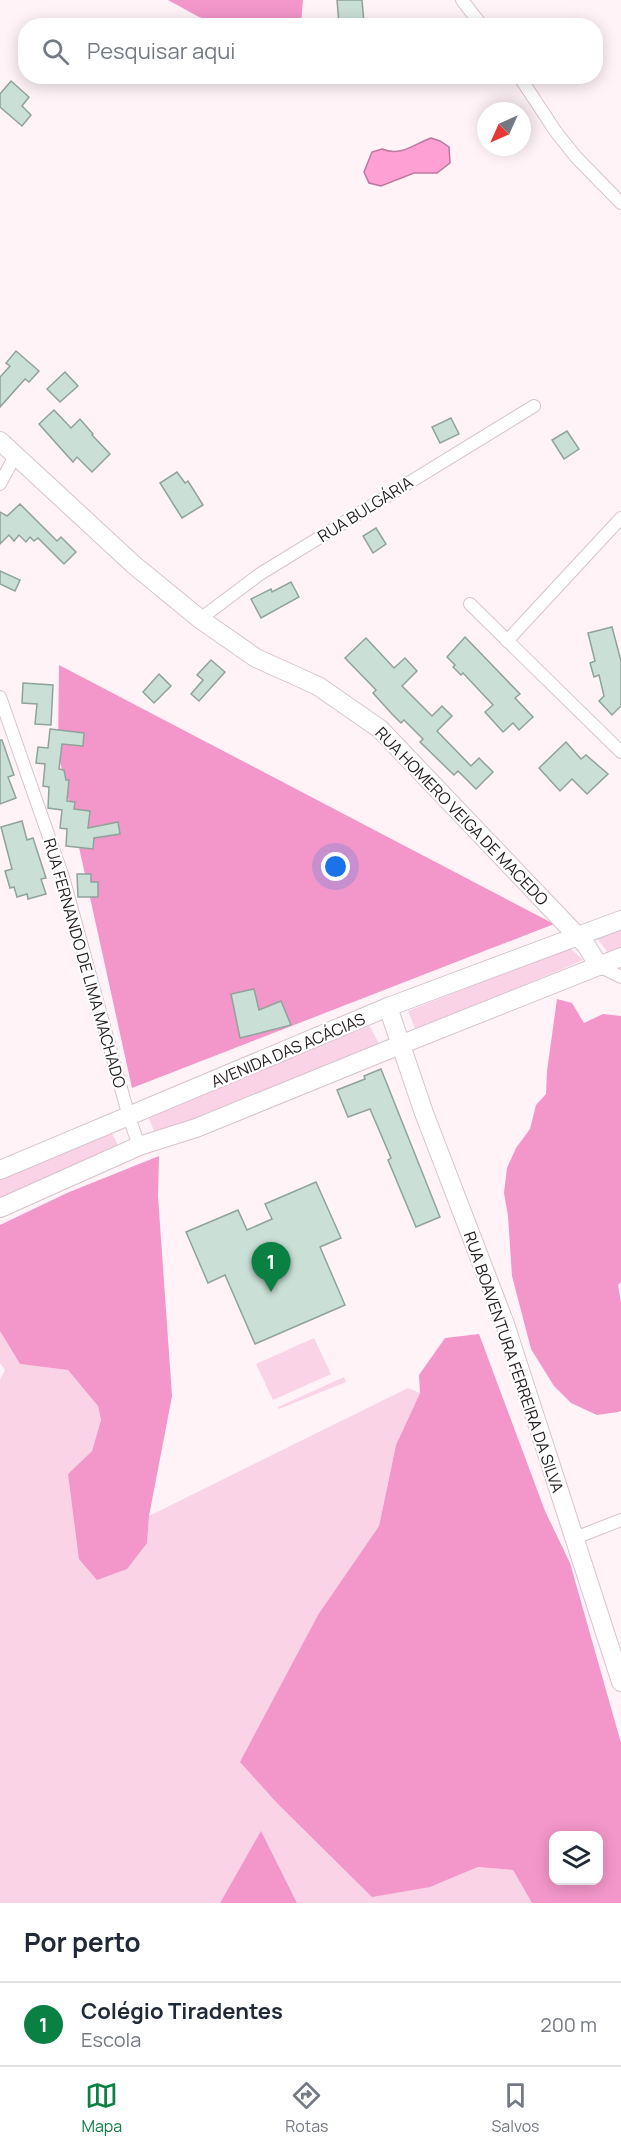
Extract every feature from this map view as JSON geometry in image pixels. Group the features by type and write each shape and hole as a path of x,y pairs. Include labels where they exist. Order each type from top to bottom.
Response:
{"street":[{"path":"462,0 476,18"},
{"path":"524,84 569,149 621,203"},
{"name":"RUA BULGÁRIA","path":"200,619 260,574 534,406"},
{"name":"RUA HOMERO VEIGA DE MACEDO","path":"0,441 134,565 200,619 256,658 318,686 380,729 582,941 599,966"},
{"path":"0,484 16,454"},
{"path":"507,640 621,518"},
{"path":"470,604 621,752"},
{"name":"RUA FERNANDO DE LIMA MACHADO","path":"2,703 63,877 139,1146"},
{"name":"AVENIDA DAS ACÁCIAS","path":"0,1170 388,1007 582,941 621,920"},
{"path":"0,1208 139,1146 196,1128 621,957"},
{"path":"599,966 621,977"},
{"path":"388,1007 400,1045"},
{"name":"RUA BOAVENTURA FERREIRA DA SILVA","path":"400,1045 505,1324 621,1682"},
{"path":"575,1538 621,1520"}],"shaded area":[{"path":"168,0 303,0 302,18 199,17"},
{"path":"431,138 449,147 450,163 437,173 414,173 381,186 369,183 364,172 372,152 382,149 401,151"},
{"path":"59,665 554,924 132,1088 58,752"},
{"path":"621,927 621,949 609,954 596,937"},
{"path":"570,948 583,960 416,1031 408,1011"},
{"path":"557,999 572,1003 584,1023 603,1014 621,1016 621,1282 618,1285 621,1303 621,1411 597,1415 571,1403 554,1386 531,1349 512,1276 504,1193 507,1168 516,1148 530,1129 536,1105 546,1094"},
{"path":"370,1026 380,1046 156,1136 147,1114"},
{"path":"111,1131 120,1149 0,1199 0,1177"},
{"path":"159,1156 158,1196 172,1396 149,1516 147,1543 127,1569 97,1580 79,1559 68,1474 92,1451 101,1420 98,1406 68,1370 20,1364 0,1331 0,1225 67,1193"},
{"path":"0,1331 20,1364 68,1370 98,1406 101,1420 92,1451 68,1474 147,1543 149,1516 408,1388 420,1393 396,1445 379,1526 318,1616 430,1887 478,1867 513,1870 532,1903 297,1903 261,1832 220,1903 0,1903 0,1380 5,1370 0,1363"},
{"path":"479,1334 545,1511 570,1563 621,1743 621,1903 532,1903 513,1870 478,1867 430,1887 372,1897 277,1803 240,1762 318,1615 379,1526 396,1445 420,1393 419,1375 445,1338"},
{"path":"314,1338 331,1374 273,1400 256,1364"},
{"path":"344,1377 346,1382 279,1409 278,1407"},
{"path":"261,1831 297,1903 220,1903"}],"building":[{"path":"337,0 362,0 364,18 338,18"},
{"path":"11,81 29,97 22,106 31,115 22,126 0,107 0,94"},
{"path":"16,351 39,371 29,382 25,379 0,407 0,377 10,366 6,363"},
{"path":"65,372 78,386 60,402 47,389"},
{"path":"54,410 71,428 80,419 110,454 92,472 77,457 73,462 39,424"},
{"path":"451,418 459,434 440,443 432,427"},
{"path":"567,431 579,449 564,459 552,440"},
{"path":"177,472 185,483 188,481 203,505 182,518 160,483"},
{"path":"20,504 57,541 61,537 76,552 64,564 38,538 34,541 30,537 26,542 19,535 14,541 9,535 0,544 0,512 7,516"},
{"path":"376,528 386,544 373,553 363,536"},
{"path":"0,571 20,580 15,591 0,584"},
{"path":"291,582 299,597 261,618 251,599"},
{"path":"612,627 621,661 621,706 612,715 599,701 604,696 599,675 594,677 590,663 595,661 588,633"},
{"path":"465,637 520,694 515,698 533,717 519,730 513,723 503,732 485,712 493,705 463,673 461,675 453,667 455,665 447,657"},
{"path":"366,638 394,668 405,658 417,671 402,686 432,716 442,706 452,716 437,731 471,766 479,758 493,772 476,789 458,771 454,775 420,742 423,739 404,720 401,723 392,714 373,693 376,690 345,658"},
{"path":"211,660 225,672 199,701 191,694 203,680 197,675"},
{"path":"159,674 171,686 154,703 143,692"},
{"path":"23,683 53,685 51,725 35,724 37,704 22,703"},
{"path":"50,729 84,733 83,746 62,744 59,769 64,770 66,780 69,780 67,801 75,802 74,809 90,811 88,828 118,822 120,834 94,838 93,849 66,846 67,829 60,828 62,810 48,808 49,787 43,786 45,764 36,763 38,747 48,748"},
{"path":"0,740 2,740 14,775 8,777 16,798 0,804"},
{"path":"566,742 581,759 586,755 608,774 587,794 572,779 560,791 539,768"},
{"path":"22,821 27,840 33,838 46,878 41,879 46,894 28,899 27,894 17,897 14,887 10,888 5,871 12,869 1,827"},
{"path":"77,874 91,874 91,882 98,882 98,897 78,897"},
{"path":"254,989 259,1010 281,1001 291,1025 240,1038 231,994"},
{"path":"381,1069 440,1217 416,1227 370,1109 348,1117 337,1090 365,1079 364,1076"},
{"path":"316,1182 341,1238 320,1247 345,1305 255,1344 225,1275 208,1283 186,1232 238,1210 247,1230 272,1219 265,1204"}],"place":[{"name":"Colégio Tiradentes","path":"271,1292"}]}
